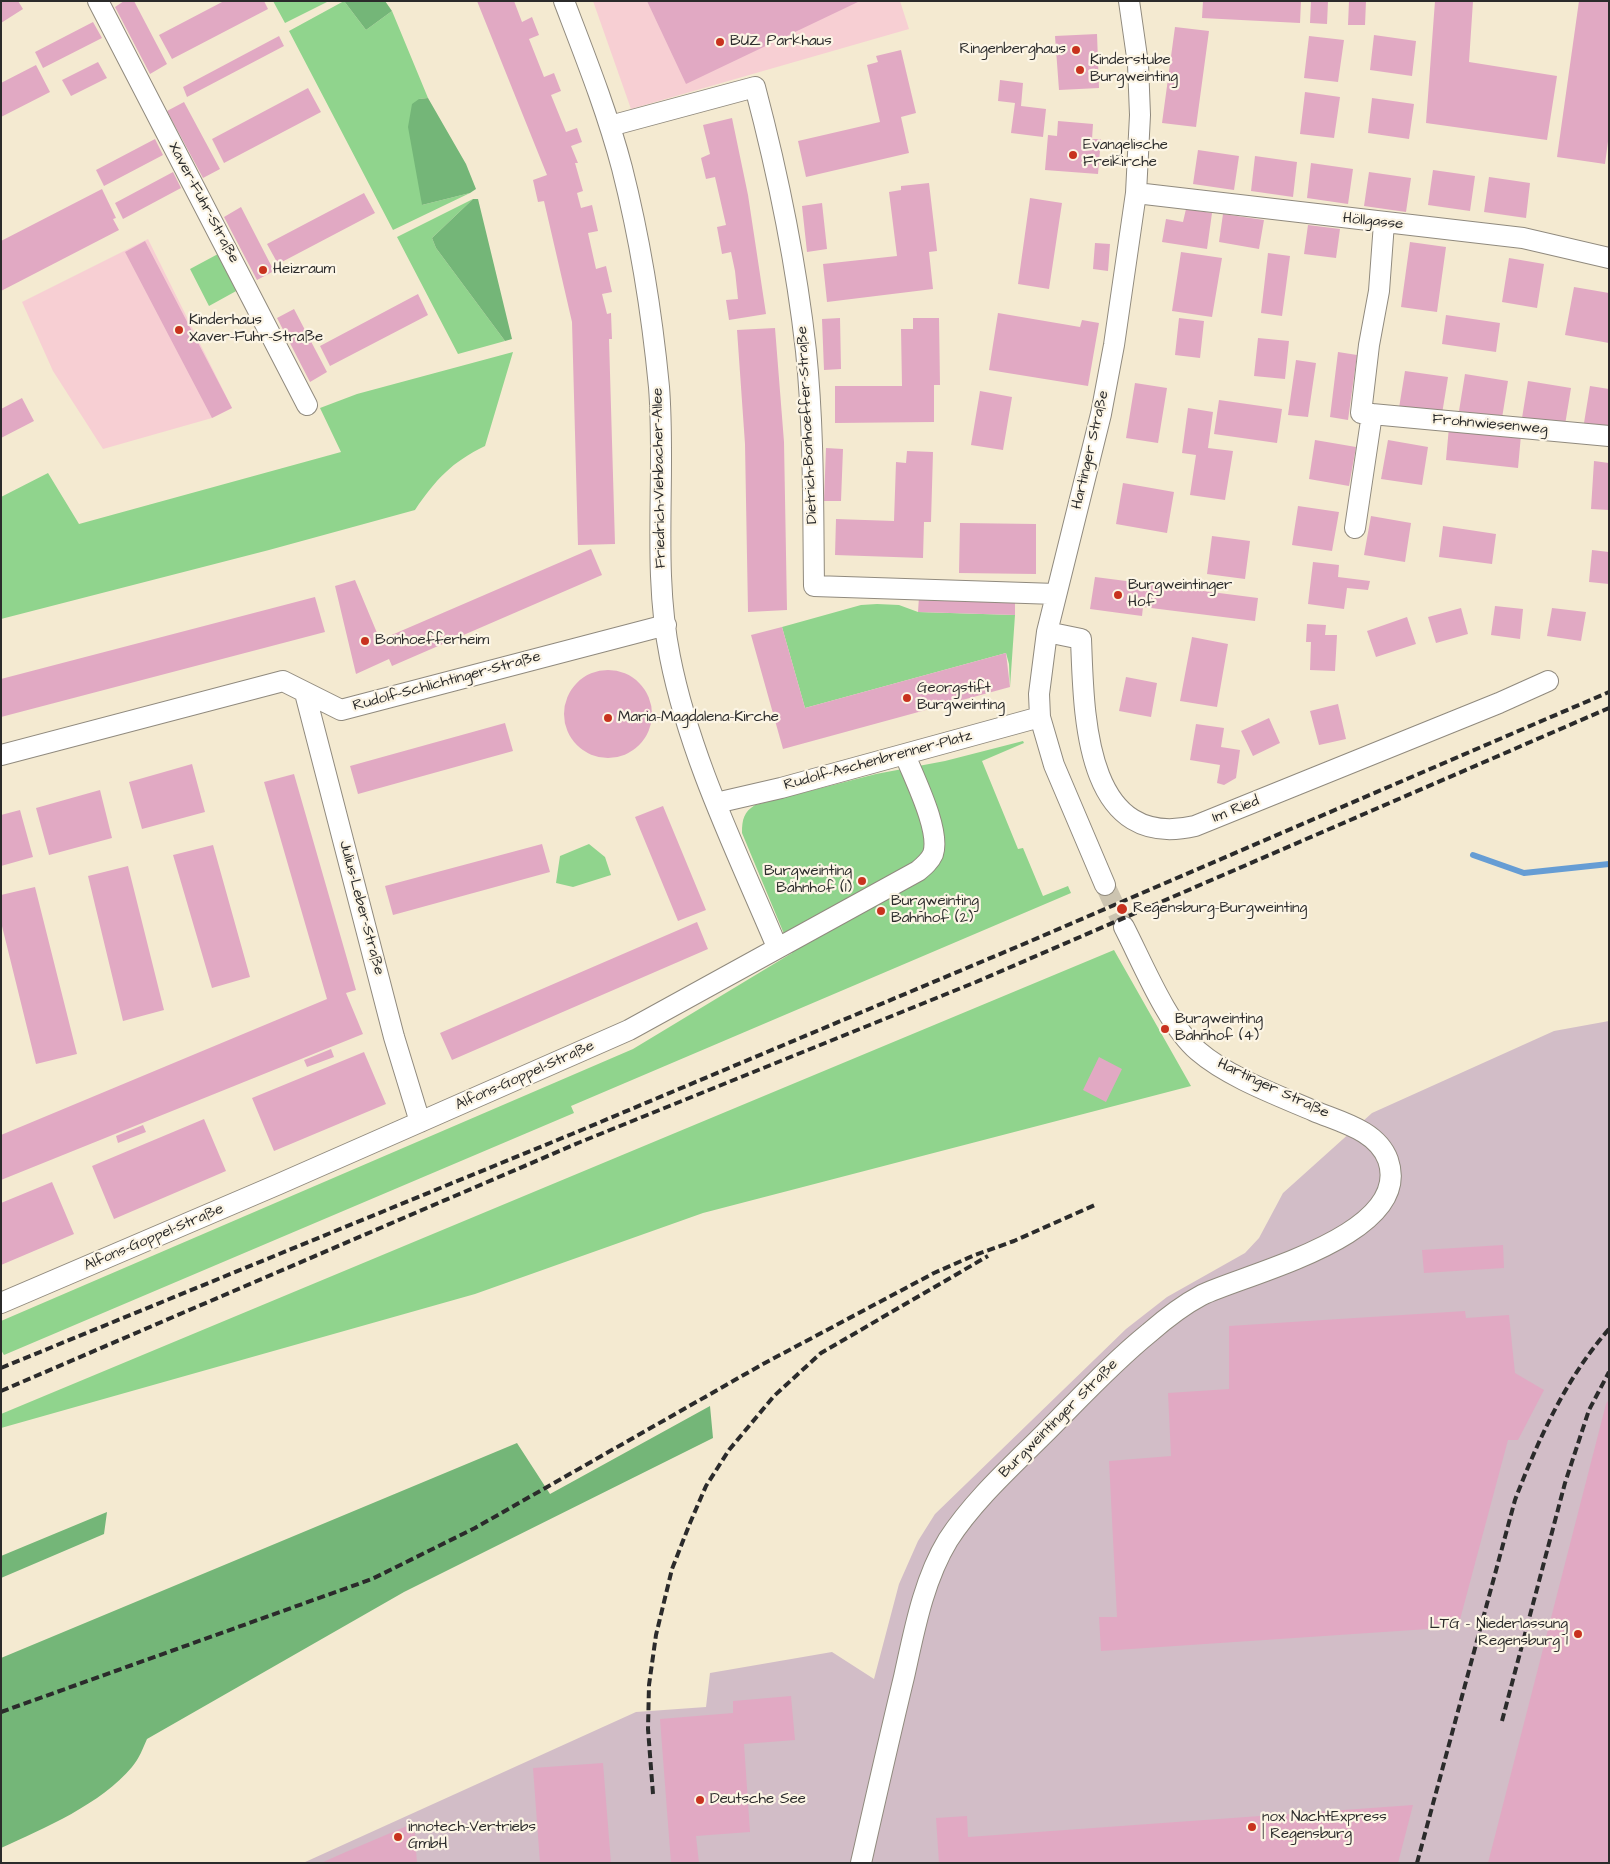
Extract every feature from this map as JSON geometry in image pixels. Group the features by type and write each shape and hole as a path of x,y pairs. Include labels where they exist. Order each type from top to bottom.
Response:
{"street":[{"name":"Xaver-Fuhr-Straße","path":"98,1 307,405"},
{"name":"Friedrich-Viehbacher-Allee","path":"564,1 610,126 633,216 649,303 662,438 662,568 670,655 691,738 716,803 778,947"},
{"name":"Hartinger Straße","path":"1106,885 1054,765 1040,717 1041,668 1047,632 1104,397 1114,345 1136,193 1140,115 1138,64 1129,1"},
{"name":"Dietrich-Bonhoeffer-Straße","path":"610,126 756,87 783,202 806,352 813,464 814,586 1056,594"},
{"name":"Höllgasse","path":"1136,193 1523,238 1609,258"},
{"path":"1355,528 1372,414 1361,413 1369,345 1379,291 1384,223"},
{"name":"Frohnwiesenweg","path":"1372,414 1609,436"},
{"name":"Rudolf-Schlichtinger-Straße","path":"1,755 283,681 341,710 666,626"},
{"name":"Im Ried","path":"1047,632 1081,639 1088,741 1096,769 1104,786 1114,802 1128,816 1144,826 1161,830 1177,830 1195,826 1490,707 1548,681"},
{"name":"Julius-Leber-Straße","path":"305,693 394,1037 420,1122"},
{"name":"Rudolf-Aschenbrenner-Platz","path":"716,803 905,755 1040,717"},
{"name":"Alfons-Goppel-Straße","path":"1,1303 629,1030 927,864 933,855 935,844 934,832 905,755"},
{"name":"Hartinger Straße","path":"1124,927 1176,1026 1197,1050 1222,1068 1317,1112 1345,1122"},
{"name":"Burgweintinger Straße","path":"861,1863 920,1611 947,1542 969,1513 1006,1472 1107,1371 1173,1313 1199,1297 1228,1284 1329,1246 1353,1232 1370,1216 1383,1199 1391,1183 1389,1162 1377,1143 1345,1122"}],"shaded area":[{"path":"593,1 900,1 909,29 631,109"},
{"path":"148,239 232,408 212,418 103,449 53,371 22,302"},
{"path":"1609,1021 1609,1863 303,1863 636,1712 706,1707 710,1673 832,1652 874,1679 899,1584 918,1541 935,1514 1126,1329 1167,1297 1245,1253 1259,1238 1283,1193 1372,1113 1554,1031"}],"green space":[{"path":"273,1 329,1 285,23"},
{"path":"344,1 366,30 392,11 428,98 419,99 422,205 470,193 393,230 289,31"},
{"path":"344,1 385,1 392,11 366,30"},
{"path":"428,98 466,164 476,189 470,193 422,205 408,127 412,104 419,99"},
{"path":"473,199 432,238 436,248 505,341 458,354 397,237"},
{"path":"473,199 478,199 512,339 505,341 436,248 432,238"},
{"path":"218,254 238,290 209,306 190,269"},
{"path":"513,352 485,446 463,458 446,472 430,489 415,510 269,550 1,619 1,497 48,473 79,524 341,452 320,408 357,394"},
{"path":"861,605 899,605 918,612 1015,615 1010,687 1009,664 1006,653 805,708 782,627"},
{"path":"1023,741 1024,743 982,761 1018,849 1023,848 1043,896 1068,886 1071,893 571,1106 574,1113 4,1355 1,1350 1,1321 633,1049 792,953 742,833 744,816 755,805 876,774 945,761"},
{"path":"589,844 605,857 611,875 573,887 556,883 560,856"},
{"path":"1114,950 1191,1086 703,1213 475,1294 1,1428 1,1414"},
{"path":"710,1406 713,1438 404,1592 147,1739 134,1764 119,1780 89,1804 1,1848 1,1658 517,1443 550,1494"},
{"path":"107,1512 104,1534 1,1578 1,1556"}],"building":[{"path":"1,1 18,1 23,9 1,23"},
{"path":"124,1 134,1 167,64 150,74 115,7"},
{"path":"224,1 264,1 268,9 172,59 159,35"},
{"path":"477,1 514,1 522,22 532,17 539,35 529,39 544,77 554,73 561,91 551,95 566,132 577,128 582,142 571,146 578,163 575,163 583,191 577,193 581,208 592,205 598,231 588,233 596,269 606,266 612,292 602,294 607,314 611,313 612,339 609,339 615,544 578,545 572,322 544,201 538,202 533,180 547,175"},
{"name":"BUZ Parkhaus","path":"647,1 860,1 686,84"},
{"path":"1203,1 1301,1 1300,23 1202,18"},
{"path":"1311,1 1328,1 1327,24 1310,23"},
{"path":"1349,1 1366,1 1365,25 1348,25"},
{"path":"1435,1 1473,1 1469,62 1557,76 1547,140 1426,123"},
{"path":"1579,1 1609,1 1609,134 1605,164 1557,157"},
{"path":"93,22 102,38 43,68 35,52"},
{"path":"1175,27 1209,31 1196,127 1162,123"},
{"name":"Ringenberghaus","path":"1097,34 1099,88 1059,90 1055,36"},
{"path":"1374,35 1416,41 1412,76 1370,70"},
{"path":"279,36 284,46 187,97 183,87"},
{"path":"1309,36 1344,40 1338,82 1304,78"},
{"path":"901,50 916,113 901,117 909,153 806,177 798,141 880,122 867,65 878,62 876,56"},
{"path":"98,62 107,78 71,96 62,80"},
{"path":"36,65 50,92 1,117 1,83"},
{"path":"1000,80 1023,83 1021,106 1046,109 1043,137 1011,133 1015,103 998,101"},
{"path":"308,88 321,112 224,163 212,139"},
{"path":"1305,92 1340,97 1334,138 1300,134"},
{"path":"1372,98 1414,104 1409,139 1368,133"},
{"path":"184,102 220,169 203,178 167,111"},
{"path":"732,118 748,195 766,314 729,320 726,300 738,299 735,271 731,252 722,254 717,227 726,225 715,177 706,179 701,158 710,154 703,125"},
{"name":"Evangelische Freikirche","path":"1058,121 1093,124 1092,139 1101,139 1098,174 1045,170 1048,135 1057,136"},
{"path":"155,139 163,155 104,186 96,170"},
{"path":"1198,150 1239,156 1234,190 1193,184"},
{"path":"1255,156 1297,162 1293,197 1251,191"},
{"path":"1311,163 1353,169 1348,204 1307,198"},
{"path":"1433,170 1475,176 1470,211 1428,205"},
{"path":"173,172 181,188 123,219 115,203"},
{"path":"1369,172 1411,178 1406,212 1364,206"},
{"path":"1489,177 1530,183 1526,218 1484,212"},
{"path":"929,183 937,251 929,252 933,289 827,302 823,264 897,256 889,192 901,190 901,186"},
{"path":"102,189 116,218 113,219 119,230 1,291 1,241"},
{"path":"364,193 375,213 278,264 267,244"},
{"path":"1030,198 1062,203 1049,289 1018,284"},
{"path":"822,203 827,249 807,252 802,206"},
{"path":"241,207 274,271 257,280 224,217"},
{"path":"1186,209 1212,213 1207,249 1162,242 1166,219 1183,222"},
{"path":"1223,214 1264,220 1259,249 1219,242"},
{"path":"1308,225 1340,229 1336,258 1304,254"},
{"name":"Kinderhaus Xaver-Fuhr-Straße","path":"145,241 232,408 212,418 125,252"},
{"path":"1410,242 1446,247 1437,312 1401,307"},
{"path":"1095,243 1110,244 1108,271 1093,269"},
{"path":"1181,252 1222,258 1212,317 1172,311"},
{"path":"1268,253 1290,256 1282,316 1261,313"},
{"path":"1509,258 1544,264 1537,308 1502,302"},
{"path":"1574,287 1609,293 1609,343 1565,335"},
{"path":"418,294 428,315 330,366 320,346"},
{"path":"294,309 327,372 310,382 277,318"},
{"path":"998,313 1080,327 1082,320 1099,323 1088,386 989,370"},
{"path":"1446,315 1500,323 1496,352 1442,344"},
{"path":"840,318 841,369 824,370 822,319"},
{"path":"913,318 939,318 940,385 934,385 934,422 835,423 835,386 902,386 901,329 913,329"},
{"path":"1179,318 1204,321 1200,358 1175,355"},
{"path":"775,328 784,442 787,610 748,612 745,444 737,330"},
{"path":"1258,338 1289,341 1285,379 1254,376"},
{"path":"1338,352 1357,355 1348,420 1330,417"},
{"path":"1296,360 1316,363 1308,417 1288,415"},
{"path":"1405,371 1448,377 1442,414 1399,408"},
{"path":"1465,374 1508,381 1502,418 1459,411"},
{"path":"1528,381 1571,388 1565,425 1522,418"},
{"path":"1135,383 1167,388 1158,443 1126,438"},
{"path":"1590,386 1609,389 1609,427 1584,423"},
{"path":"980,391 1012,397 1003,450 971,445"},
{"path":"22,398 34,421 1,438 1,409"},
{"path":"1219,400 1282,409 1277,443 1214,434"},
{"path":"1188,408 1213,412 1208,448 1233,451 1225,500 1190,495 1196,455 1182,453"},
{"path":"1449,427 1521,435 1518,468 1446,460"},
{"path":"1315,440 1356,447 1349,486 1309,479"},
{"path":"1388,440 1428,447 1422,485 1381,479"},
{"path":"826,448 843,449 841,501 824,501"},
{"path":"907,451 933,452 931,522 924,522 923,558 835,555 836,519 894,521 896,462 906,463"},
{"path":"1594,461 1609,463 1609,510 1591,509"},
{"path":"1123,483 1174,492 1167,533 1116,524"},
{"path":"1298,506 1339,512 1332,551 1292,545"},
{"path":"1371,516 1411,523 1405,562 1364,555"},
{"path":"960,523 1036,524 1036,574 959,573"},
{"path":"1443,526 1496,534 1492,564 1439,557"},
{"path":"1212,536 1250,541 1245,579 1207,574"},
{"path":"591,549 602,575 392,666 389,659 356,674 335,586 355,580 380,640"},
{"path":"1592,550 1609,552 1609,584 1589,582"},
{"path":"1313,562 1339,565 1338,577 1370,581 1368,590 1347,588 1344,609 1308,604"},
{"path":"1095,577 1258,598 1255,621 1143,607 1142,616 1090,609"},
{"path":"315,597 325,632 1,717 1,679"},
{"path":"919,597 1015,600 1015,615 918,612"},
{"path":"1495,606 1523,609 1520,639 1491,635"},
{"path":"1461,608 1468,634 1436,643 1428,617"},
{"path":"1552,608 1586,612 1581,641 1547,636"},
{"path":"1407,617 1416,644 1376,657 1367,631"},
{"path":"1307,624 1326,625 1325,635 1337,635 1335,671 1310,670 1311,642 1306,642"},
{"name":"Georgstift Burgweinting","path":"782,627 805,708 1006,653 1010,687 783,749 751,635"},
{"path":"1192,637 1228,644 1217,707 1180,701"},
{"name":"Maria-Magdalena-Kirche","path":"608,670 625,673 633,677 645,689 649,697 652,714 649,731 645,739 633,751 625,755 608,758 591,755 583,751 571,739 567,731 564,714 567,697 571,689 583,677 591,673"},
{"path":"1126,677 1157,683 1151,717 1119,711"},
{"path":"1338,704 1346,739 1319,745 1310,711"},
{"path":"1269,718 1280,743 1253,756 1241,731"},
{"path":"505,723 513,751 358,794 350,766"},
{"path":"1196,724 1224,728 1221,747 1240,750 1236,778 1224,785 1217,783 1220,765 1190,760"},
{"path":"192,764 205,812 142,829 129,782"},
{"path":"294,774 356,990 346,993 363,1034 1,1180 1,1135 327,999 264,782"},
{"path":"100,790 112,838 49,855 36,808"},
{"path":"663,806 706,910 678,921 635,817"},
{"path":"20,810 33,857 1,866 1,815"},
{"path":"542,844 550,872 393,915 385,886"},
{"path":"213,845 250,977 212,988 173,855"},
{"path":"128,866 164,1010 123,1021 88,876"},
{"path":"35,887 77,1054 36,1064 1,922 1,895"},
{"path":"697,922 708,949 452,1060 440,1033"},
{"path":"331,1049 334,1057 307,1067 304,1060"},
{"path":"364,1052 386,1104 274,1151 252,1098"},
{"path":"1099,1057 1122,1069 1106,1102 1083,1090"},
{"path":"204,1119 226,1171 114,1219 92,1166"},
{"path":"143,1125 146,1132 118,1143 116,1136"},
{"path":"52,1182 74,1234 1,1265 1,1203"},
{"path":"1503,1245 1504,1268 1424,1273 1422,1250"},
{"path":"1465,1311 1466,1318 1509,1315 1515,1373 1544,1390 1518,1440 1508,1440 1458,1627 1101,1651 1099,1617 1117,1617 1109,1461 1171,1456 1168,1393 1229,1389 1229,1326"},
{"name":"LTG - Niederlassung Regensburg 1","path":"1609,1399 1609,1863 1488,1863 1606,1404"},
{"path":"791,1696 795,1740 744,1744 750,1832 696,1836 699,1863 671,1863 660,1719 733,1713 733,1701"},
{"path":"603,1763 611,1863 540,1863 533,1768"},
{"name":"nox NachtExpress | Regensburg","path":"1413,1805 1398,1863 939,1863 936,1818 967,1816 968,1837"},
{"name":"innotech-Vertriebs GmbH","path":"414,1823 417,1863 321,1863 348,1851"}],"waterway":[{"path":"1473,855 1524,873 1609,864"}],"tunnel":[{"path":"1105,885 1124,927"}],"railway":[{"path":"1,1368 572,1134 1019,946 1609,692"},
{"path":"1,1391 578,1143 976,982 1609,708"},
{"path":"1,1712 372,1579 475,1528 763,1364 934,1273 1014,1241 1097,1204"},
{"path":"653,1794 648,1729 649,1685 656,1635 672,1569 706,1486 729,1450 774,1396 821,1353 988,1256"},
{"path":"1417,1863 1515,1500 1533,1455 1566,1389 1579,1368 1609,1329"},
{"path":"1502,1721 1565,1483 1589,1410 1609,1372"}],"place":[{"name":"BUZ Parkhaus","path":"720,42"},
{"name":"Ringenberghaus","path":"1076,50"},
{"name":"Kinderstube Burgweinting","path":"1080,70"},
{"name":"Evangelische Freikirche","path":"1073,155"},
{"name":"Heizraum","path":"263,270"},
{"name":"Kinderhaus Xaver-Fuhr-Straße","path":"179,330"},
{"name":"Burgweintinger Hof","path":"1118,595"},
{"name":"Bonhoefferheim","path":"365,641"},
{"name":"Georgstift Burgweinting","path":"907,698"},
{"name":"Maria-Magdalena-Kirche","path":"608,718"},
{"name":"Burgweinting Bahnhof (1)","path":"862,881"},
{"name":"Regensburg-Burgweinting","path":"1122,909"},
{"name":"Burgweinting Bahnhof (2)","path":"881,911"},
{"name":"Burgweinting Bahnhof (4)","path":"1165,1029"},
{"name":"LTG - Niederlassung Regensburg 1","path":"1578,1634"},
{"name":"Deutsche See","path":"700,1800"},
{"name":"nox NachtExpress | Regensburg","path":"1252,1827"},
{"name":"innotech-Vertriebs GmbH","path":"398,1837"}]}
